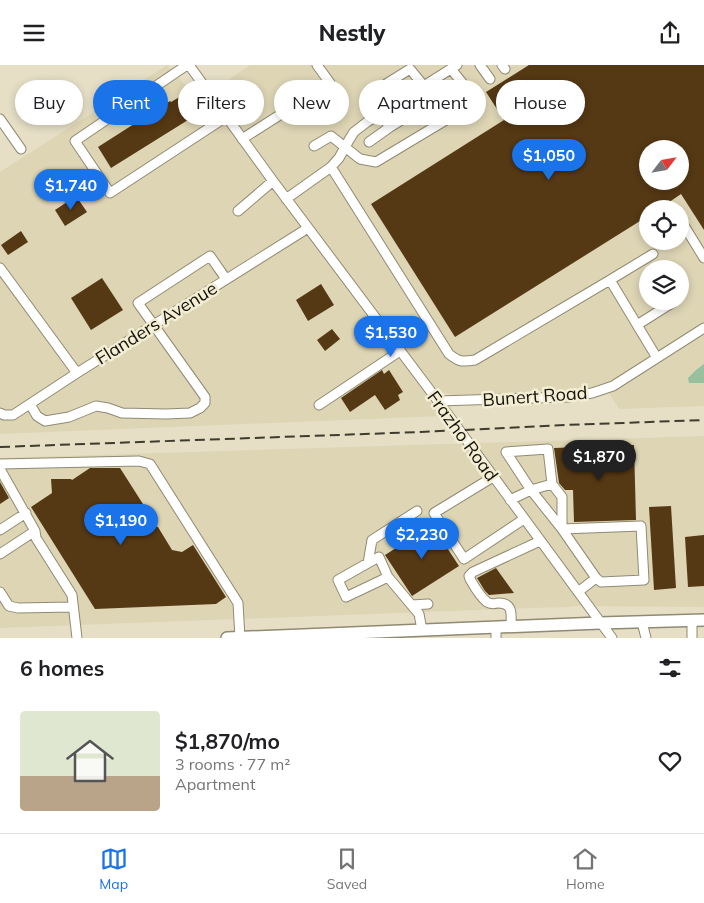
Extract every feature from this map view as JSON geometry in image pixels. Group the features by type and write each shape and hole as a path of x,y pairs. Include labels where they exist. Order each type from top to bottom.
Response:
{"main road":[{"path":"227,638 409,634 422,630 454,633 496,633 511,627 704,621"}],"street":[{"path":"188,65 75,141 110,193 214,125"},
{"name":"Frazho Road","path":"188,65 199,80"},
{"path":"242,139 330,83 317,65"},
{"path":"480,65 490,79"},
{"path":"314,146 331,136 360,159 376,162 462,111 468,98 464,85 454,67 433,80"},
{"path":"392,80 410,69 419,80"},
{"path":"0,119 21,149"},
{"name":"Frazho Road","path":"232,125 612,638"},
{"path":"286,199 331,167 339,158 354,132 363,125"},
{"path":"368,142 393,125"},
{"path":"331,167 449,354 460,362 475,360 653,254"},
{"path":"238,211 273,181"},
{"name":"Flanders Avenue","path":"2,414 13,415 308,228"},
{"path":"689,234 704,258"},
{"path":"30,404 38,416 45,421 68,417 96,406 108,407 122,413 166,415 190,413 200,408 205,403 205,397 138,303 210,256 226,279"},
{"path":"0,269 78,373"},
{"path":"610,280 657,358"},
{"path":"637,325 661,310"},
{"name":"Bunert Road","path":"438,401 583,395 613,386 704,328"},
{"path":"319,405 400,351"},
{"path":"562,529 562,497 552,484 548,449 506,452 531,490 562,529 596,578 601,582 644,580 641,526 562,529"},
{"path":"0,464 139,461 150,464 238,603 240,638"},
{"path":"0,469 26,513 35,531 36,538 72,595 77,638"},
{"path":"493,477 434,513 464,559 524,519"},
{"path":"510,500 531,490 552,484"},
{"path":"368,563 372,541 417,511"},
{"path":"0,530 26,513"},
{"path":"0,554 35,531"},
{"path":"511,627 510,609 508,606 504,603 488,603 484,600 469,576 473,572 540,541"},
{"path":"388,577 346,597 338,580 379,557 388,577 419,614 422,630"},
{"path":"578,592 596,578"},
{"path":"0,592 9,607 73,607"},
{"path":"412,605 428,604"},
{"path":"692,621 692,638"},
{"path":"642,622 646,638"}],"shaded area":[{"path":"167,65 181,80 178,80 178,125 264,125 264,80 228,80 250,65 704,65 704,406 619,409 603,383 587,389 572,391 454,395 441,392 429,400 441,416 0,434 0,172 73,125 83,125 83,119 93,112 93,125 168,125 168,80 144,80"},
{"path":"704,364 704,383 689,383 688,378"},
{"path":"704,436 704,607 575,606 0,628 0,458"}],"building":[{"path":"529,65 704,65 704,230 689,207 689,200 685,200 681,194 672,200 639,200 639,222 455,337 371,204 496,125 585,125 585,80 505,80"},
{"path":"496,86 496,108 486,92"},
{"path":"178,98 178,125 180,125 111,168 98,147 132,125 168,125 168,102"},
{"path":"76,196 87,212 65,226 55,210"},
{"path":"21,231 28,242 8,255 1,245"},
{"path":"102,278 123,310 91,330 71,298"},
{"path":"321,284 334,305 308,321 296,300"},
{"path":"332,329 340,339 325,351 317,340"},
{"path":"382,370 384,374 389,370 403,392 398,395 400,400 385,410 375,395 350,412 341,398"},
{"path":"634,445 636,520 574,522 573,490 565,490 559,483 554,448"},
{"path":"90,468 120,468 143,504 142,509 147,510 145,515 150,516 149,521 154,522 153,526 158,527 172,550 182,552 193,545 226,597 216,604 95,609 31,507 52,493 51,479 72,480"},
{"path":"0,482 9,498 0,504"},
{"path":"671,506 676,588 654,590 649,507"},
{"path":"432,525 459,566 412,596 385,555"},
{"path":"704,535 704,586 688,587 685,537"},
{"path":"496,568 514,593 489,595 485,591 477,578"}],"railway":[{"path":"0,447 704,420"}]}
